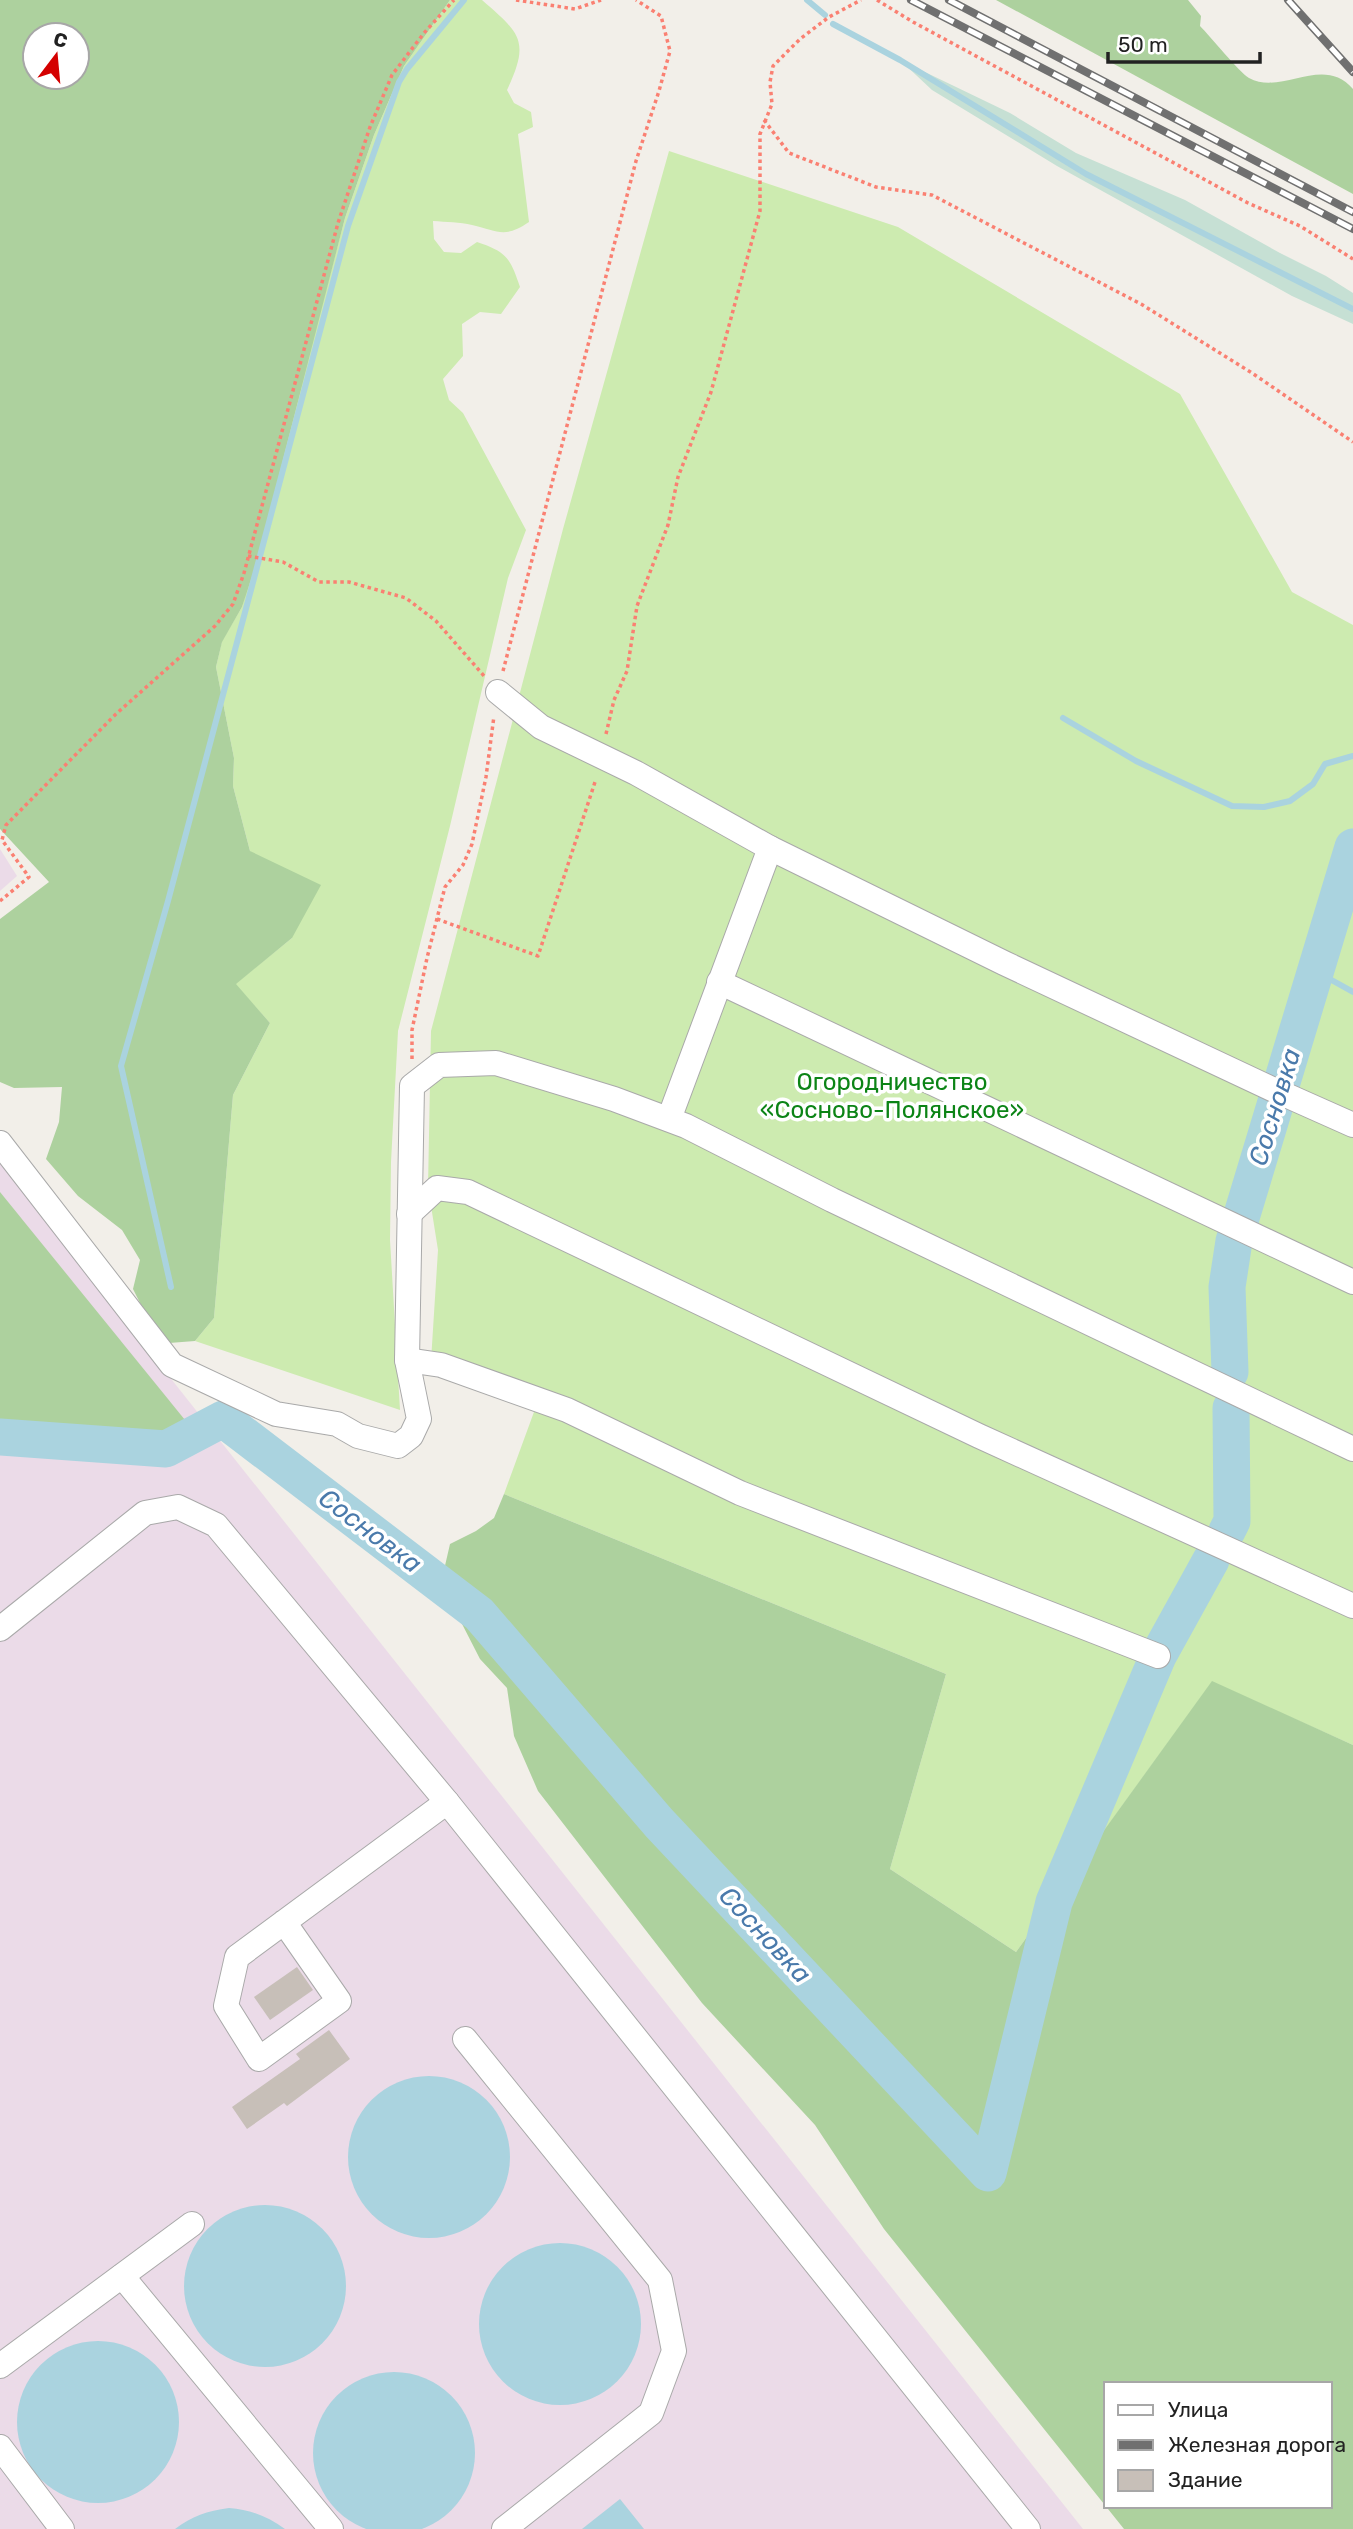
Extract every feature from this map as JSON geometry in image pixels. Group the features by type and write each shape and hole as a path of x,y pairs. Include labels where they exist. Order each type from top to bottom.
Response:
{"lane":[{"path":"498,692 541,727 705,810 771,848 1016,968 1353,1125"},
{"path":"669,1119 771,848"},
{"path":"719,982 1353,1282"},
{"path":"0,1143 172,1365 276,1414 337,1424 358,1436 398,1446 411,1436 419,1419 407,1360 412,1086 439,1065 496,1063 669,1119 1353,1449"},
{"path":"410,1214 437,1188 468,1192 979,1436 1353,1606"},
{"path":"407,1360 441,1365 567,1410 740,1493 1158,1656"},
{"path":"0,1629 145,1513 178,1507 216,1525 447,1802 1028,2529"},
{"path":"284,1922 339,2001 259,2059 226,2006 237,1957 284,1922 447,1802"},
{"path":"465,2039 660,2280 674,2351 651,2413 504,2529"},
{"path":"0,2367 192,2224"},
{"path":"122,2276 331,2529"},
{"path":"0,2447 62,2529"}],"path":[{"path":"0,901 29,877 2,840 6,825 15,813 65,767 116,714 225,614 239,590 338,223 370,127 391,75 454,0"},
{"path":"516,0 575,9 601,0"},
{"path":"412,1086 412,1030 437,919 445,887 463,865 472,844 486,777 498,692 632,174 670,51 662,16 636,0"},
{"path":"437,919 538,956 603,757 609,716 627,671 637,606 668,525 678,477 711,392 760,211 760,134 772,104 770,82 773,65 800,39 829,17 861,0"},
{"path":"877,0 1226,191 1300,226 1353,259"},
{"path":"764,120 789,153 876,187 932,195 1141,304 1252,373 1353,442"},
{"path":"248,555 283,562 320,582 349,582 406,598 436,621 498,692"}],"shaded area":[{"path":"0,849 17,876 0,891"},
{"path":"0,1163 1083,2529 0,2529"}],"green space":[{"path":"0,0 450,0 404,66 374,135 345,218 257,561 242,607 222,642 216,667 234,758 233,786 250,851 321,885 292,938 236,984 270,1023 233,1095 214,1318 195,1341 169,1343 144,1311 133,1289 140,1260 122,1230 78,1196 46,1159 59,1122 62,1087 14,1088 0,1082 0,919 49,882 0,829"},
{"path":"450,0 482,0 513,30 518,39 518,60 507,90 514,103 531,112 533,127 518,134 529,222 513,230 501,232 467,224 433,221 434,239 444,252 461,253 477,242 495,249 510,263 520,287 501,314 480,312 462,324 463,356 443,379 449,400 463,413 526,530 508,578 450,826 398,1031 390,1240 400,1410 195,1341 214,1318 233,1095 270,1023 235,984 292,938 250,851 233,786 234,758 216,667 222,641 242,607 345,218 374,135 404,66"},
{"path":"996,0 1188,0 1201,16 1200,26 1249,78 1275,82 1329,75 1341,79 1353,89 1353,194"},
{"path":"900,60 1010,113 1076,153 1185,200 1326,276 1353,293 1353,324 1292,296 1057,166 932,90"},
{"name":"Огородничество «Сосново-Полянское»","path":"669,151 898,227 1180,394 1292,592 1353,625 1353,1745 1212,1682 1016,1952 890,1869 946,1674 504,1494 538,1401 431,1361 438,1250 428,1187 431,1031 563,529"},
{"path":"0,1192 198,1436 0,1424"},
{"path":"504,1494 946,1674 890,1869 1016,1952 1212,1681 1353,1745 1353,2529 1124,2529 1107,2508 1332,2508 1332,2382 1104,2382 1104,2504 884,2229 815,2125 702,2003 538,1791 514,1736 507,1688 480,1659 441,1583 450,1544 494,1518"}],"water":[{"path":"429,2076 460,2082 487,2099 504,2126 510,2157 504,2188 487,2215 460,2232 429,2238 398,2232 371,2215 354,2188 348,2157 354,2126 371,2099 398,2082"},
{"path":"265,2205 296,2211 323,2228 340,2255 346,2286 340,2317 323,2344 296,2361 265,2367 234,2361 207,2344 190,2317 184,2286 190,2255 207,2228 234,2211"},
{"path":"560,2243 591,2249 618,2266 635,2293 641,2324 635,2355 618,2382 591,2399 560,2405 529,2399 502,2382 485,2355 479,2324 485,2293 502,2266 529,2249"},
{"path":"98,2341 129,2347 156,2364 173,2391 179,2422 173,2453 156,2480 129,2497 98,2503 67,2497 40,2480 23,2453 17,2422 23,2391 40,2364 67,2347"},
{"path":"378,2374 410,2374 439,2386 461,2408 473,2437 473,2469 461,2498 439,2520 418,2530 370,2530 349,2520 327,2498 315,2469 315,2437 327,2408 349,2386"},
{"path":"620,2499 644,2529 582,2529"},
{"path":"229,2508 258,2514 285,2529 175,2529 200,2515"}],"building":[{"path":"297,1967 313,1990 270,2020 254,1997"},
{"path":"329,2030 350,2059 287,2106 284,2103 247,2129 232,2107 300,2059 296,2054"}],"waterway":[{"path":"171,1287 121,1066 168,901 348,226 399,82 464,0"},
{"path":"807,0 825,15"},
{"path":"833,24 900,60 1086,174 1353,309"},
{"path":"1063,718 1136,761 1232,806 1264,807 1290,801 1313,784 1325,764 1353,756"},
{"name":"Сосновка","path":"1230,1372 1227,1287 1234,1241 1353,847"},
{"path":"1317,972 1353,992"},
{"name":"Сосновка","path":"1227,1531 1232,1521 1231,1408"},
{"name":"Сосновка","path":"0,1437 166,1449 223,1419 479,1614 659,1823 988,2173 1054,1902 1158,1656 1211,1560"}],"railway":[{"path":"911,0 1353,229"},
{"path":"949,0 1353,212"},
{"path":"1288,0 1353,72"}]}
